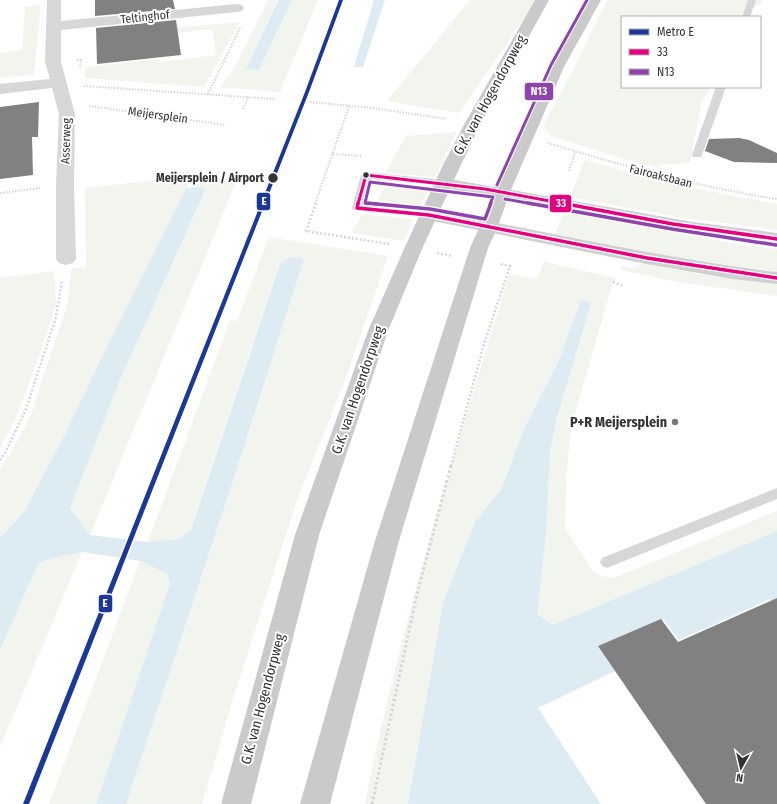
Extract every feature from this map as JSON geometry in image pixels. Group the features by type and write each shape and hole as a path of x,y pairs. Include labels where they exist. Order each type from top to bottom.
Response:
{"main road":[{"name":"G.K. van Hogendorpweg","path":"236,804 307,535 378,331 429,215 473,123 542,0"},
{"path":"315,804 386,544 479,248 489,226 501,192 556,67 594,0"},
{"path":"444,183 501,192 671,224 777,239"},
{"path":"429,215 647,258 777,278"}],"street":[{"name":"Asserweg","path":"54,0 53,62 67,114 65,186 66,259"},
{"name":"Teltinghof","path":"54,26 237,8"},
{"path":"0,89 59,83"}],"lane":[{"path":"746,16 752,0"},
{"path":"697,155 721,88"},
{"path":"429,215 357,208 366,175 444,183"},
{"path":"607,562 777,494"}],"path":[{"path":"208,94 241,26"},
{"path":"59,83 275,99"},
{"path":"243,108 248,97"},
{"path":"310,102 447,119"},
{"name":"Meijersplein","path":"91,106 225,125"},
{"path":"342,128 349,106"},
{"name":"Fairoaksbaan","path":"547,143 634,169 698,185 777,199"},
{"path":"569,171 575,152"},
{"path":"333,154 363,156 361,163"},
{"path":"0,193 65,186"},
{"path":"0,460 5,453 26,409 56,317 66,259"},
{"path":"613,282 623,286"}],"shaded area":[{"path":"268,0 277,0 246,69 259,70 292,0 318,0 280,92 220,87 233,70"},
{"path":"278,0 292,0 259,70 246,69"},
{"path":"374,0 385,0 363,67 354,67"},
{"path":"470,0 537,0 459,113 387,101"},
{"path":"607,0 762,0 761,3 742,16 621,16 621,88 710,88 702,100 690,163 656,165 671,171 650,165 644,165 550,136 543,126 572,72"},
{"path":"41,5 34,74 0,78 0,53 22,50 25,7"},
{"path":"240,22 204,87 85,78 85,68 95,66 160,59 161,62 216,55 212,29 161,35 160,29"},
{"path":"456,132 435,177 385,173 406,136"},
{"path":"584,160 681,186 777,204 777,230 678,217 570,197"},
{"path":"194,176 186,188 63,438 24,512 0,538 0,470 31,415 68,302 71,269 86,267 85,188"},
{"path":"237,180 90,535 70,508 119,382 206,190 197,187 196,183"},
{"path":"393,183 430,186 419,208 384,205 377,200 385,187"},
{"path":"197,187 206,189 119,382 70,508 90,535 148,542 179,539 191,530 281,262 292,257 304,259 228,496 126,804 96,804 170,583 166,573 140,561 82,552 49,559 38,564 0,650 0,538 24,512 63,438 186,188"},
{"path":"564,212 737,244 777,249 777,272 661,255 555,234"},
{"path":"362,214 413,219 404,241 352,233"},
{"path":"269,237 388,256 344,383 295,506 234,696 202,804 126,804 228,496 304,259 253,344 191,530 179,539 148,542 230,320 237,321"},
{"path":"544,262 616,278 613,282 577,407 570,436 566,481 565,528 593,571 602,576 614,578 777,511 777,531 552,625 536,614 546,534 550,452 557,417 559,360 524,429 501,490 475,521 443,603 408,804 365,804 379,737 412,603 509,274 537,279"},
{"path":"643,264 699,274 777,284 777,296 678,282 620,270 622,266 633,268"},
{"path":"54,271 56,304 38,360 15,420 0,448 0,278"},
{"path":"581,300 591,303 557,417 550,452 546,534 537,614 552,625 777,531 777,606 770,599 679,640 664,620 600,649 615,671 538,708 601,804 408,804 443,603 475,521 501,490 524,429 559,360"},
{"path":"82,552 0,747 0,650 38,564 49,559"},
{"path":"140,561 166,573 170,583 96,804 49,804"}],"building":[{"path":"95,0 173,0 175,9 95,16"},
{"path":"176,20 181,55 97,64 96,28"},
{"path":"39,102 38,137 32,137 33,175 0,179 0,107"},
{"path":"739,138 749,140 777,153 777,163 734,162 705,151 709,139"},
{"path":"777,598 777,804 706,804 598,646 661,619 678,642"}],"metro line":[{"name":"E","path":"26,804 307,92 341,0"}],"transit line":[{"name":"N13","path":"497,185 551,65 587,0"},
{"name":"33","path":"777,239 673,224 485,189 366,175 357,208 429,215 647,258 777,278"},
{"name":"N13","path":"370,182 493,197 485,219 430,209 365,203 370,182"},
{"name":"N13","path":"505,199 672,229 776,245"}],"place":[{"name":"Meijersplein / Airport","path":"273,178"},
{"name":"P+R Meijersplein","path":"675,422"}]}
